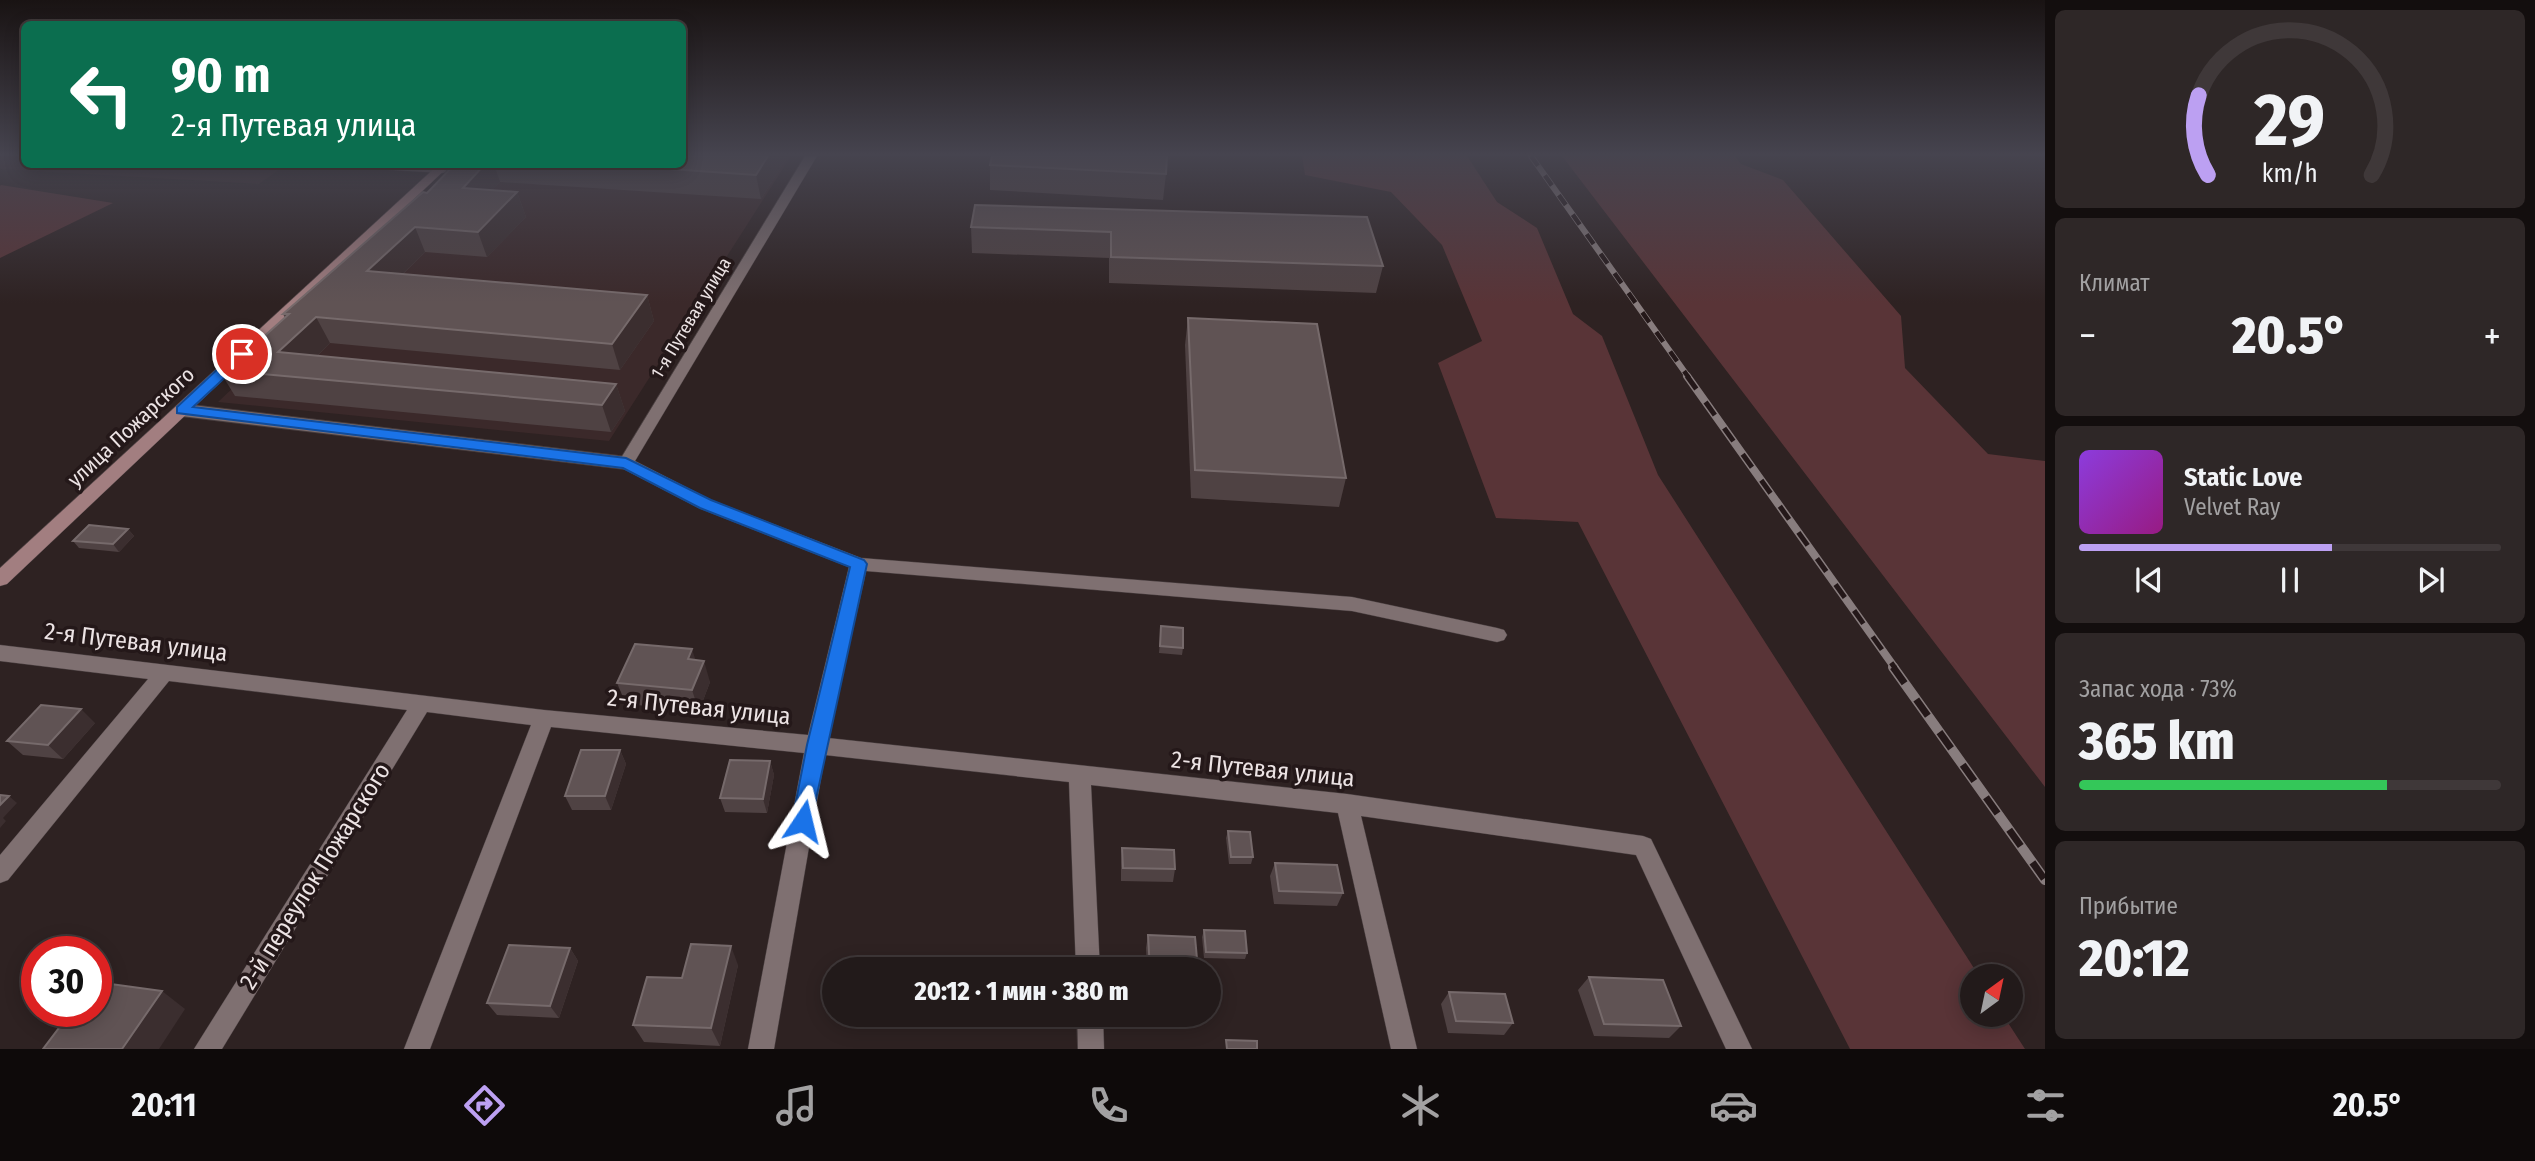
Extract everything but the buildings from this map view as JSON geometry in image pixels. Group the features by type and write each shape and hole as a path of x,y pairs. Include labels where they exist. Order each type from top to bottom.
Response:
{"street":[{"name":"улица Пожарского","path":"0,579 402,205"},
{"name":"1-я Путевая улица","path":"626,463 782,205"},
{"path":"626,463 705,504 859,564 1352,604 1497,635"},
{"path":"761,1049 816,745 859,564"},
{"name":"2-я Путевая улица","path":"0,653 544,718 816,745 1347,804 1643,846 1739,1049"},
{"path":"0,872 166,671"},
{"name":"2-й переулок Пожарского","path":"207,1049 422,703"},
{"path":"417,1049 544,718"},
{"path":"1080,776 1087,957"},
{"path":"1347,804 1404,1049"},
{"path":"1090,1027 1091,1049"}],"lane":[{"path":"182,410 626,463"}],"shaded area":[{"path":"0,205 109,205 0,258"},
{"path":"427,205 760,205 609,441 218,402"},
{"path":"1403,205 1502,205 1537,228 1573,314 1602,336 1658,475 1971,964 1960,964 1960,1027 2011,1027 2025,1049 1850,1049 1578,522 1496,518 1438,363 1482,341 1442,245"},
{"path":"1599,205 1805,205 1901,316 1905,368 1988,454 2045,461 2045,787"}],"railway":[{"path":"1566,205 1689,378"},
{"path":"1687,376 1895,668"},
{"path":"1893,667 2045,880"}],"route":[{"path":"242,354 182,410 626,463 705,504 859,564 816,745 803,821"}]}
